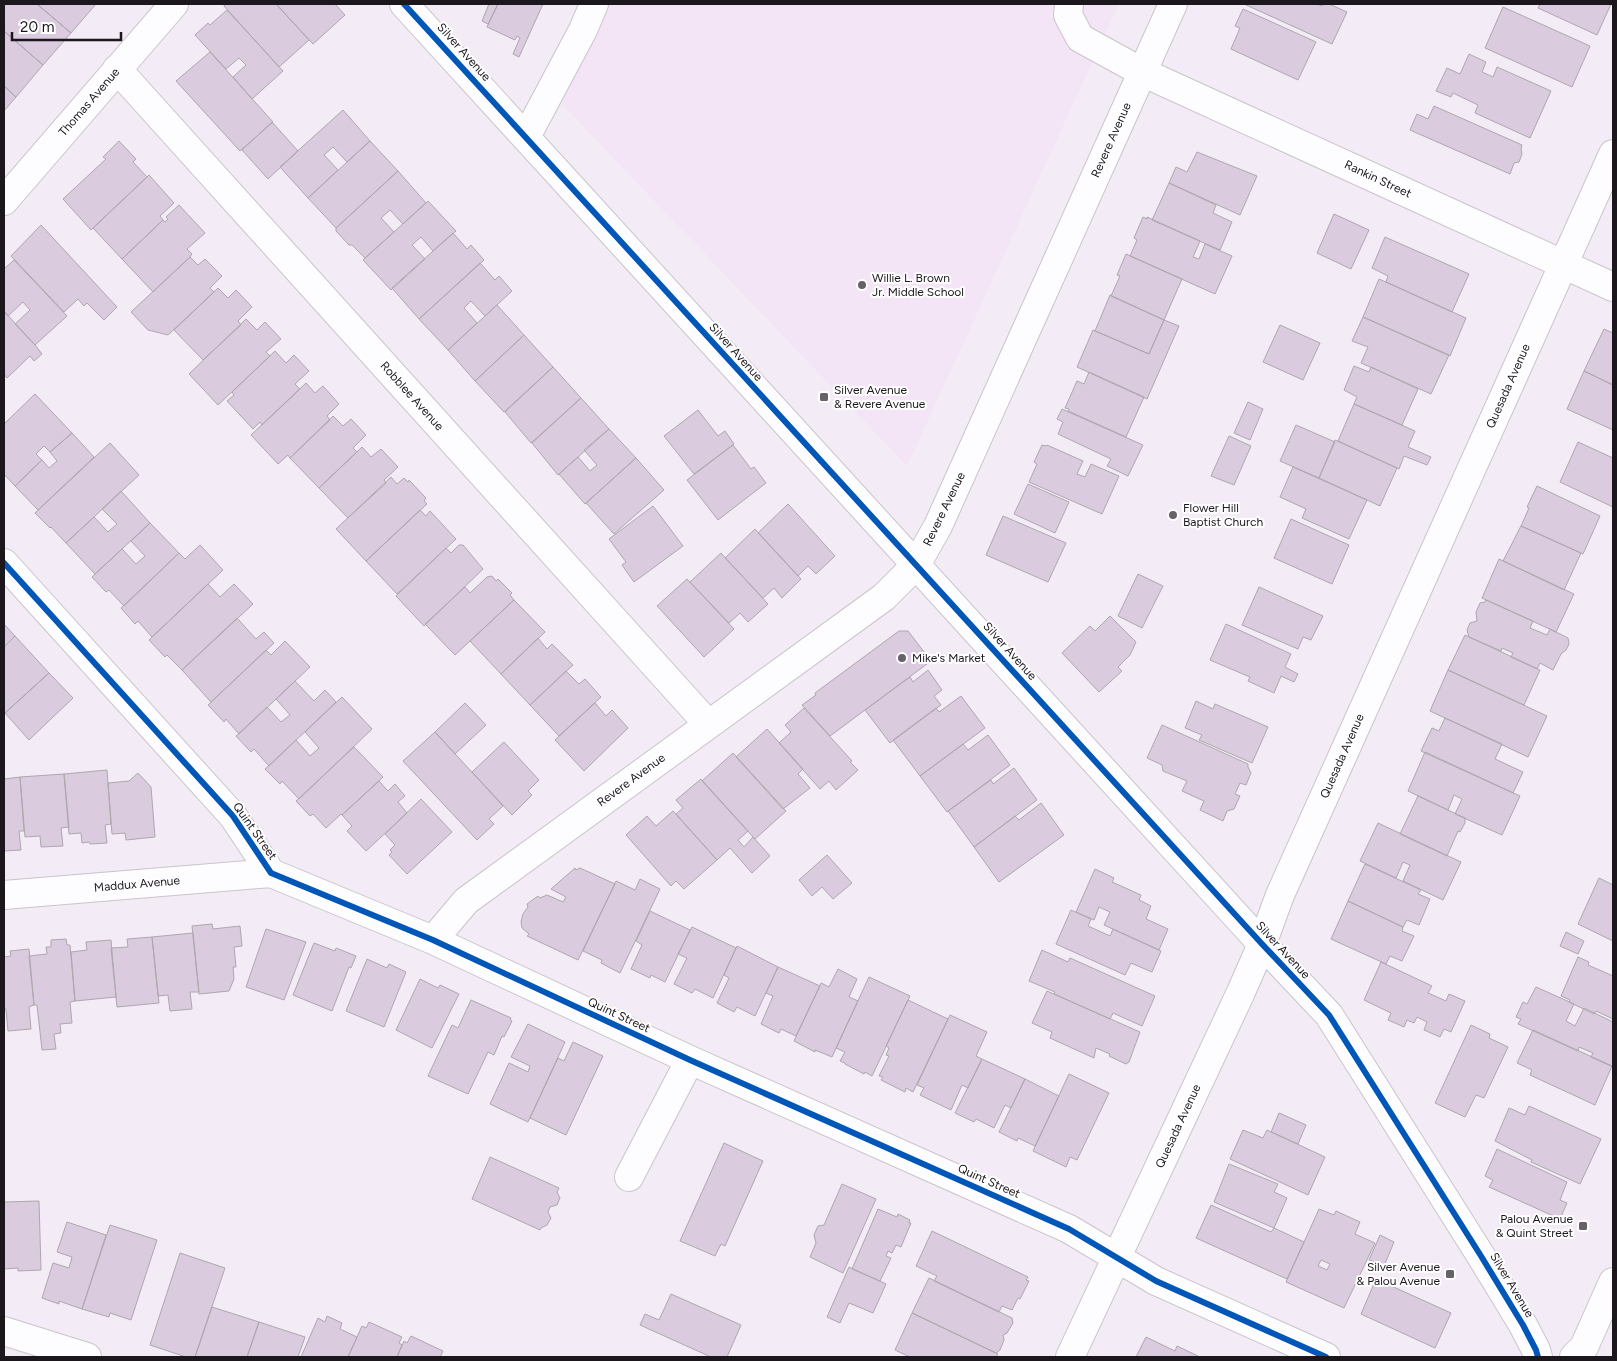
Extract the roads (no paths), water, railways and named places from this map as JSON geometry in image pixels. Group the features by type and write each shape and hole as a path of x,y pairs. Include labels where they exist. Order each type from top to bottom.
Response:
{"street":[{"name":"Thomas Avenue","path":"4,201 174,4"},
{"name":"Silver Avenue","path":"404,4 1329,1016 1481,1256 1523,1325 1538,1357"},
{"path":"526,137 583,30 594,4"},
{"name":"Rankin Street","path":"1069,4 1068,15 1080,38 1142,72 1613,287"},
{"name":"Revere Avenue","path":"433,940 466,901 884,597 916,565 942,517 1173,4"},
{"name":"Robblee Avenue","path":"117,69 708,724"},
{"name":"Quesada Avenue","path":"1070,1357 1262,944 1280,895 1613,154"},
{"name":"Quint Street","path":"4,563 233,816 271,873 433,940 690,1060 1069,1229 1156,1282 1326,1357"},
{"name":"Maddux Avenue","path":"4,895 271,873"},
{"path":"629,1177 690,1060"},
{"path":"1574,1357 1584,1348 1613,1282"},
{"path":"4,1331 87,1357"}],"place":[{"name":"Willie L. Brown Jr. Middle School","path":"862,285"},
{"name":"Silver Avenue & Revere Avenue","path":"824,397"},
{"name":"Flower Hill Baptist Church","path":"1173,515"},
{"name":"Mike's Market","path":"902,658"},
{"name":"Palou Avenue & Quint Street","path":"1583,1226"},
{"name":"Silver Avenue & Palou Avenue","path":"1450,1274"}]}
